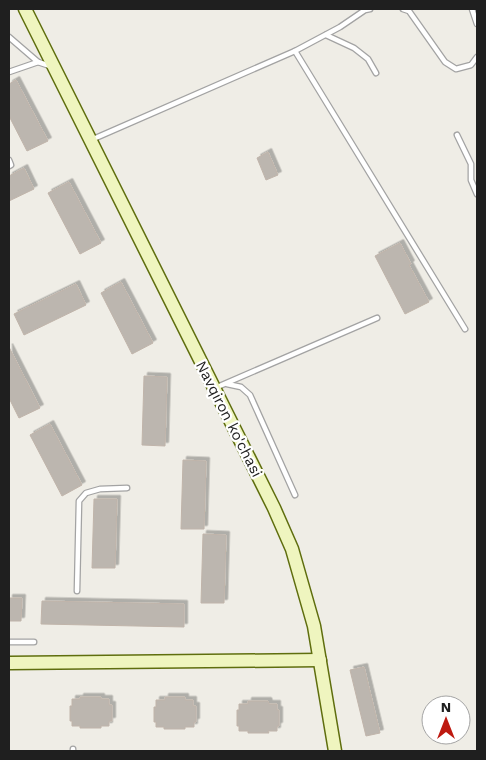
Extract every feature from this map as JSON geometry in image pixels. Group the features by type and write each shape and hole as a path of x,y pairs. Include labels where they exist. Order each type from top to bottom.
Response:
{"main road":[{"name":"Navqiron ko'chasi","path":"25,9 90,141 220,386 292,548 314,626 332,750"},
{"path":"9,663 320,660"}],"lane":[{"path":"90,141 295,51 340,27 365,10 370,9"},
{"path":"403,9 409,11 444,62 456,69 471,65 477,57"},
{"path":"472,9 477,24"},
{"path":"326,34 361,53 368,59 376,73"},
{"path":"9,37 38,62 54,68"},
{"path":"295,51 465,329"},
{"path":"9,72 38,62"},
{"path":"457,135 471,164 471,180 477,194"},
{"path":"9,160 11,165 9,166"},
{"path":"220,386 377,318"},
{"path":"220,386 241,387 250,395 295,495"},
{"path":"77,591 79,502 86,493 100,489 127,488"},
{"path":"9,642 34,642"}],"building":[{"path":"16,80 48,141 27,151 9,116 9,84"},
{"path":"268,152 278,175 266,180 257,158"},
{"path":"24,168 34,189 9,201 9,176"},
{"path":"69,182 101,243 80,254 48,193"},
{"path":"400,243 411,264 409,265 429,302 405,314 375,256"},
{"path":"121,282 153,343 132,354 101,293"},
{"path":"76,284 86,305 24,335 14,314"},
{"path":"9,347 40,408 19,418 9,398"},
{"path":"144,376 167,377 165,446 142,445"},
{"path":"50,424 82,485 62,496 30,435"},
{"path":"183,460 206,461 204,529 181,529"},
{"path":"94,499 117,499 115,568 92,568"},
{"path":"203,534 226,535 224,603 201,603"},
{"path":"9,598 22,598 21,621 9,621"},
{"path":"42,601 184,604 184,627 41,624"},
{"path":"364,667 380,733 366,736 350,670"},
{"path":"80,697 109,699 109,705 112,705 112,721 109,721 109,726 80,728 80,726 72,726 70,706 72,706 72,699 80,699"},
{"path":"165,697 185,697 185,700 193,700 193,706 196,706 196,722 194,722 194,727 164,729 164,727 156,727 154,707 156,707 156,700 165,700"},
{"path":"248,701 268,701 269,704 277,704 279,726 277,726 277,731 248,733 248,731 239,731 239,726 237,726 237,710 239,710 239,704 248,704"}]}
